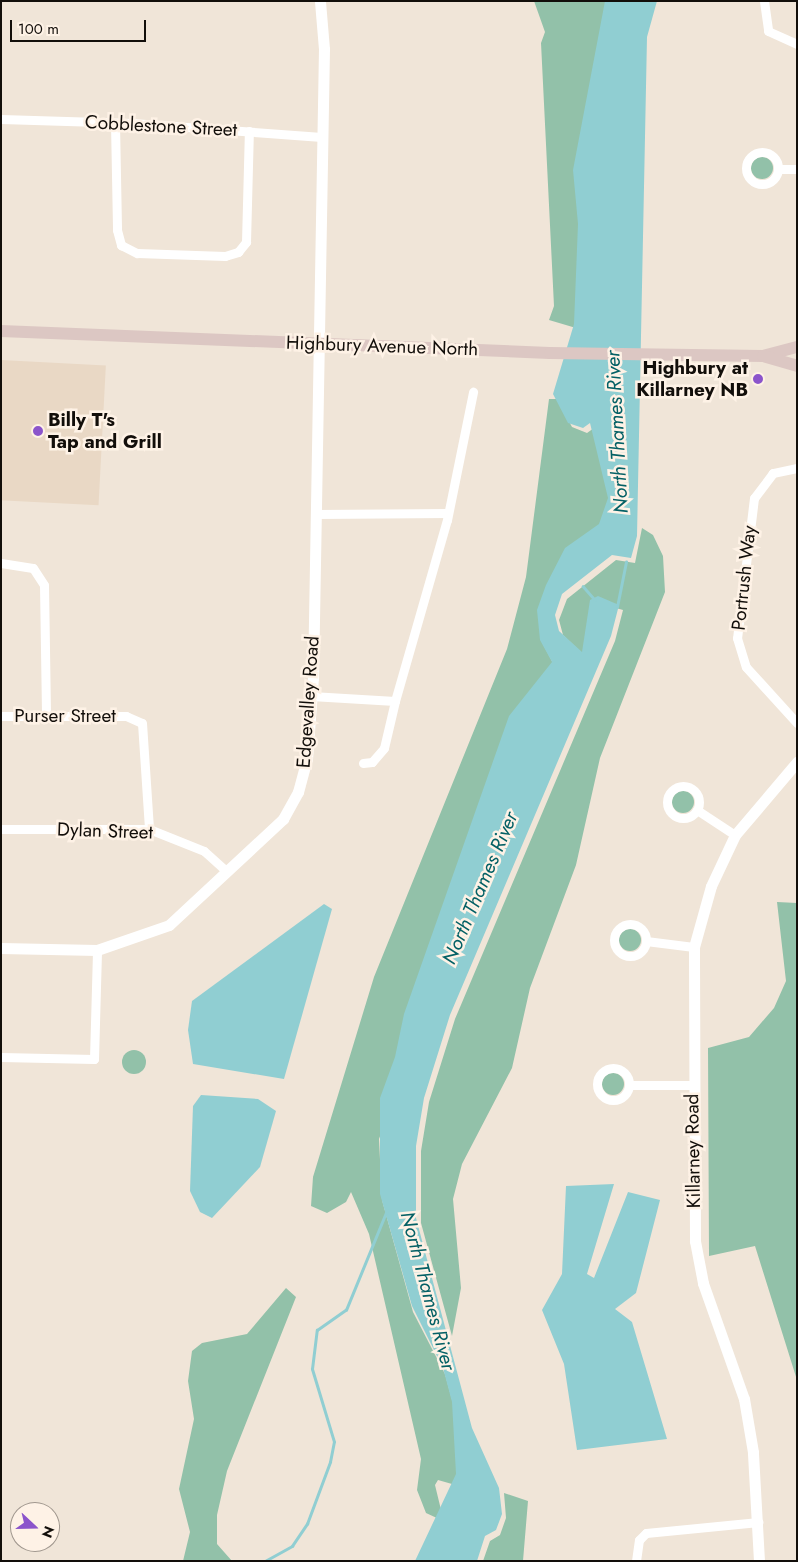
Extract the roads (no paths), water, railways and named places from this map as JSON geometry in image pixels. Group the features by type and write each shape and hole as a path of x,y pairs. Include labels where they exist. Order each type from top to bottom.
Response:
{"main road":[{"name":"Highbury Avenue North","path":"1,331 550,353 763,356 797,366"},
{"name":"Highbury Avenue North","path":"763,356 797,347"}],"street":[{"name":"Edgevalley Road","path":"1,948 97,950 170,925 283,819 298,792 307,759 312,696 322,137 320,1"},
{"path":"764,1 768,31 797,44"},
{"name":"Cobblestone Street","path":"1,119 115,123 322,137"},
{"path":"115,123 117,230 121,244 137,253 225,256 238,252 246,242 249,132"},
{"path":"778,169 797,169"},
{"path":"363,763 372,762 384,748 395,701 448,513 473,392"},
{"name":"Portrush Way","path":"797,468 773,473 754,498 737,638 746,667 797,723"},
{"path":"316,514 448,513"},
{"path":"1,562 33,568 44,586 46,716"},
{"path":"312,696 395,701"},
{"name":"Purser Street","path":"1,716 126,716 142,723 149,829"},
{"name":"Killarney Road","path":"759,1561 758,1522 744,1399 703,1283 696,1241 692,1085 694,947 711,886 735,835 797,762"},
{"path":"697,810 735,835"},
{"name":"Dylan Street","path":"1,829 149,829 204,851 227,872"},
{"path":"646,941 694,947"},
{"path":"1,1058 94,1059 97,950"},
{"path":"629,1085 692,1085"},
{"path":"636,1561 639,1540 646,1532 758,1522"}],"water":[{"name":"North Thames River","path":"605,1 657,1 647,37 637,536 631,558 612,555 562,594 555,615 559,631 582,652 590,600 598,596 619,605 611,636 450,1015 424,1098 416,1146 416,1218 472,1428 499,1488 502,1514 496,1530 485,1536 477,1561 415,1561 456,1474 452,1402 443,1368 412,1306 380,1194 380,1098 395,1057 404,1014 509,716 552,662 540,640 537,610 546,585 565,548 599,524 608,498 590,423 583,428 568,423 553,394 574,324 578,224 573,170"},
{"path":"324,904 332,909 284,1079 193,1064 188,1030 192,1001"},
{"path":"201,1095 258,1099 276,1111 260,1167 212,1218 200,1212 190,1191 193,1106"},
{"path":"614,1184 587,1274 594,1278 628,1192 660,1200 636,1293 615,1309 632,1322 667,1439 577,1450 564,1364 542,1310 562,1274 566,1186"}],"waterway":[{"name":"North Thames River","path":"617,607 626,562"},
{"path":"583,586 595,600"},
{"path":"265,1561 292,1546 307,1524 330,1462 334,1442 312,1369 317,1330 346,1310 387,1210"}],"place":[{"name":"Highbury at Killarney NB","path":"758,379"},
{"name":"Billy T's Tap and Grill","path":"38,431"}]}
